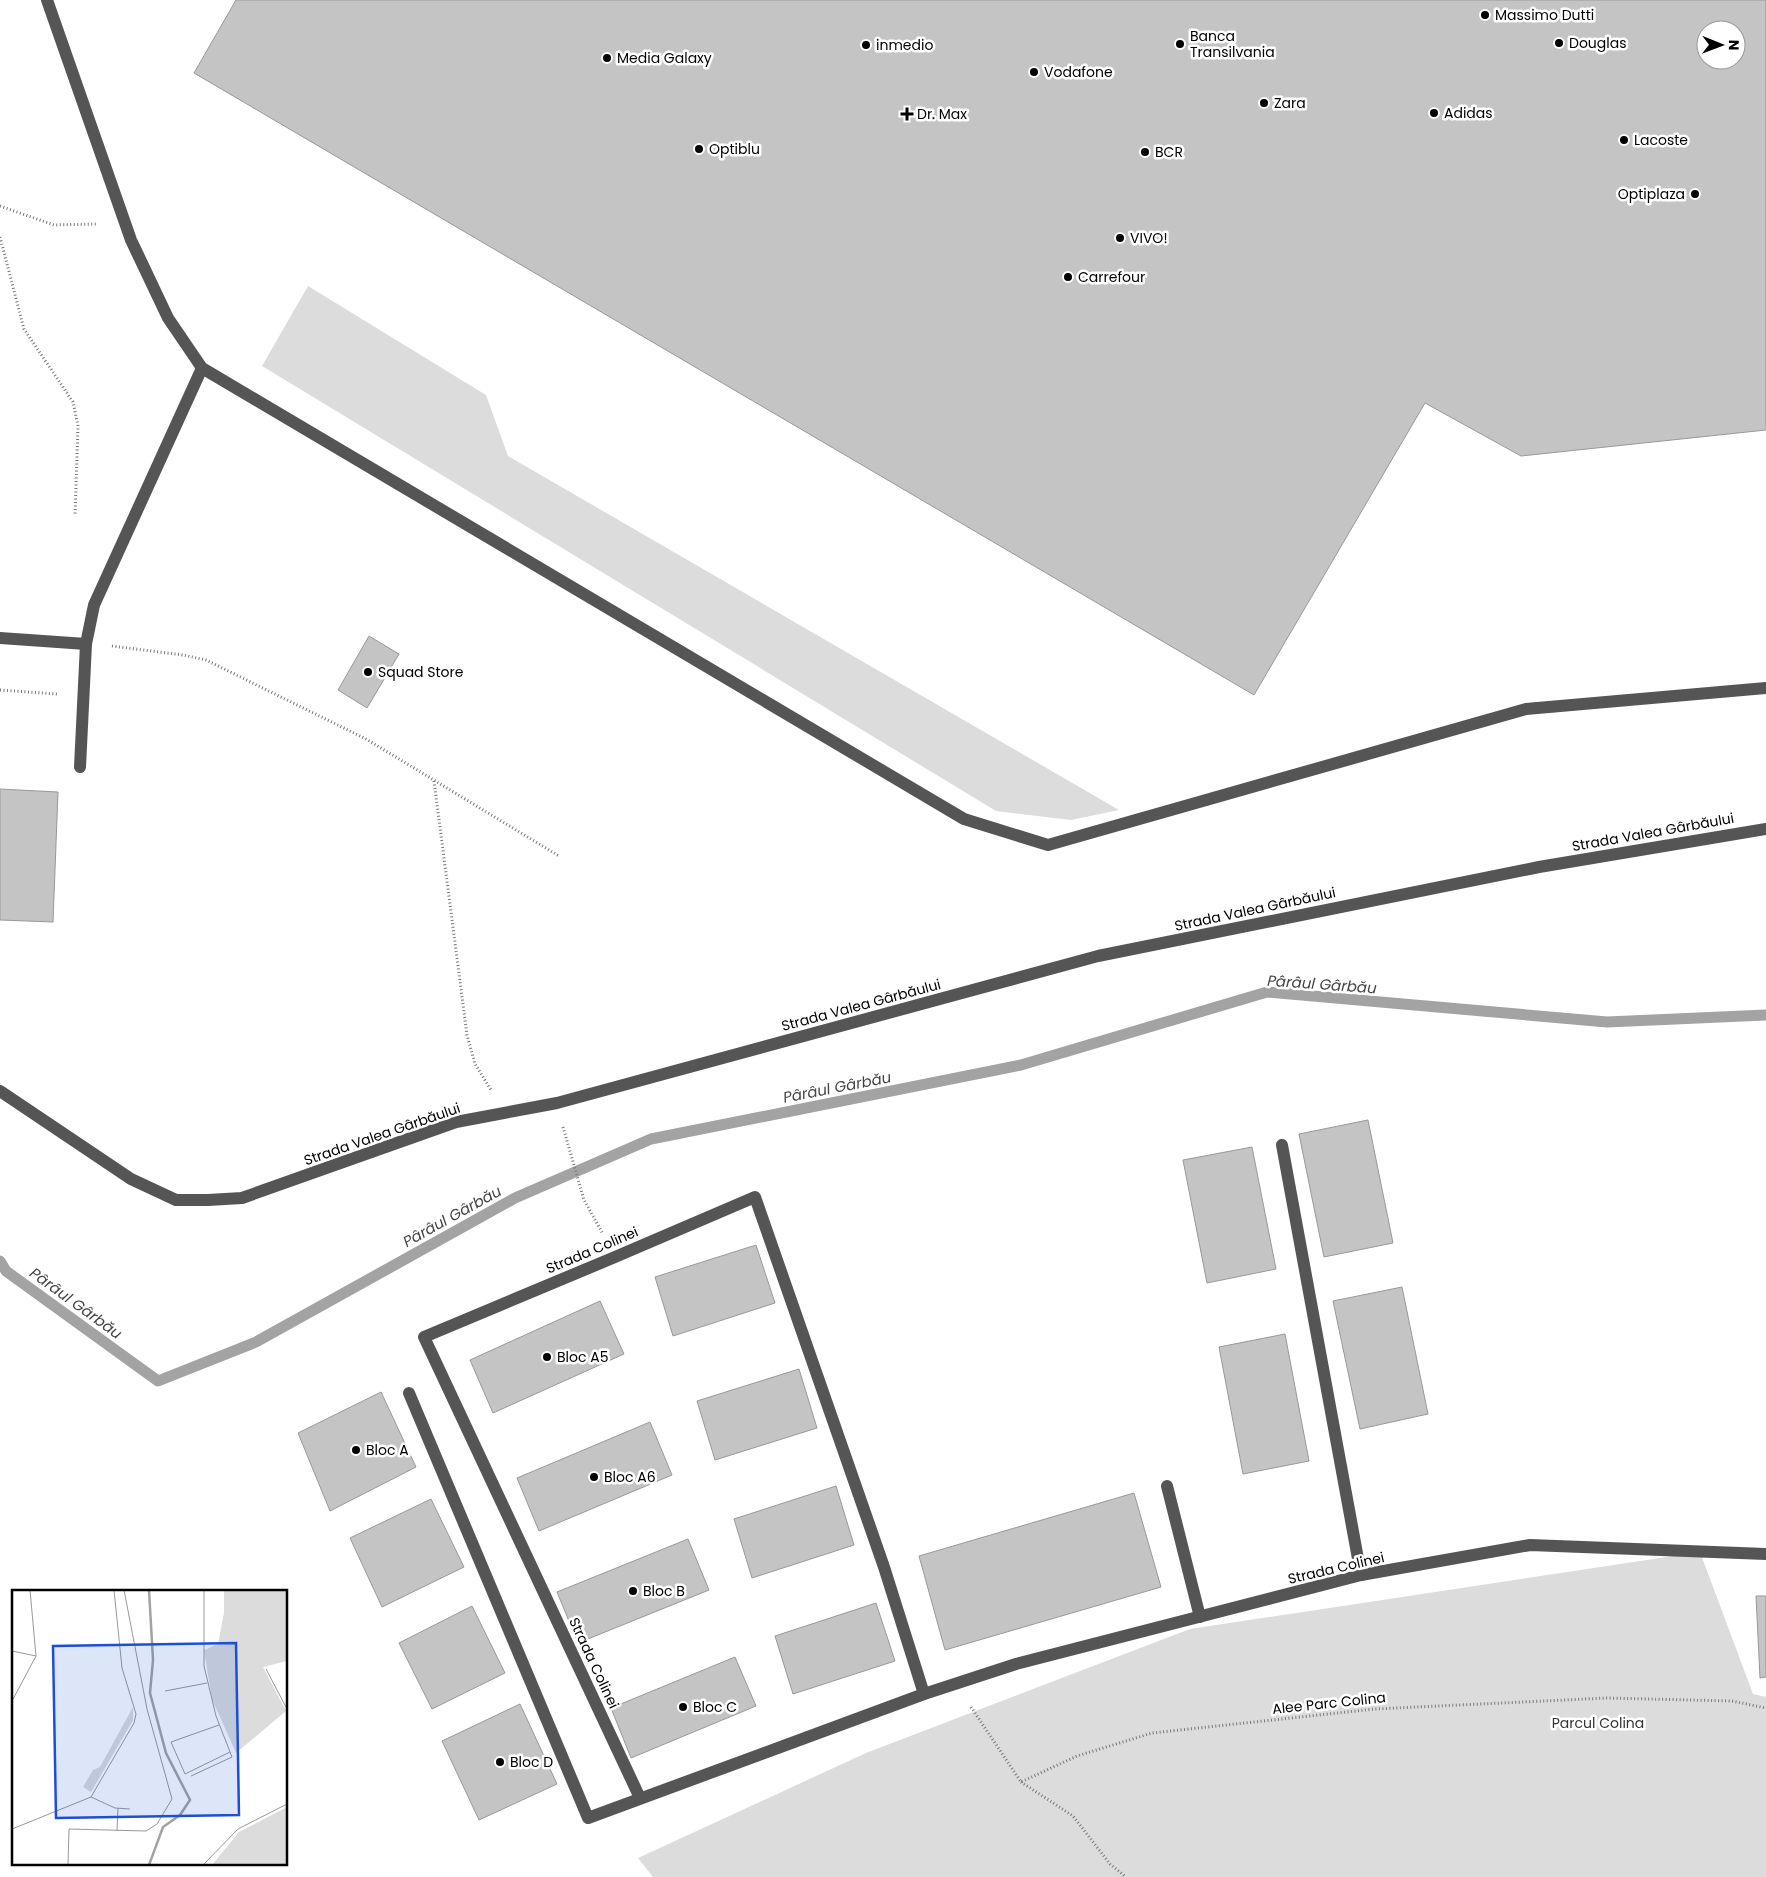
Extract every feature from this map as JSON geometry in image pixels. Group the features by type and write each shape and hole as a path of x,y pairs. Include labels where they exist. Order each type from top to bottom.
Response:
{"street":[{"path":"47,0 131,240 168,318 202,368 964,819 1048,845 1526,709 1766,688"},
{"path":"80,767 86,644 94,605 202,368"},
{"path":"0,638 86,644"},
{"name":"Strada Valea Gârbăului","path":"0,1092 131,1179 176,1200 242,1198 456,1122 557,1103 1098,956 1539,867 1766,828"},
{"path":"1282,1145 1361,1575"},
{"name":"Strada Colinei","path":"640,1798 424,1337 754,1196 878,1549 924,1694"},
{"name":"Strada Colinei","path":"410,1393 588,1818 924,1694 1016,1664 1361,1575 1530,1545 1766,1554"},
{"path":"1166,1486 1200,1617"}],"path":[{"path":"0,206 54,225 125,224"},
{"path":"0,237 24,329 72,402 78,426 75,516"},
{"path":"86,644 183,655 206,660 366,739 559,856"},
{"path":"0,690 83,696"},
{"path":"434,780 467,1035 475,1064 507,1113"},
{"path":"569,1148 584,1200 602,1234"},
{"path":"954,1684 1021,1782 1073,1816 1110,1864 1126,1877"},
{"name":"Alee Parc Colina","path":"1021,1782 1077,1756 1152,1733 1375,1709 1607,1698 1732,1701 1766,1708"}],"green space":[{"path":"308,286 486,395 508,456 1119,810 1071,820 996,811 262,366"},
{"name":"Parcul Colina","path":"1700,1552 1753,1694 1766,1697 1766,1877 653,1877 638,1858 866,1753 1190,1629"}],"building":[{"name":"VIVO!","path":"236,0 1766,0 1766,430 1521,456 1425,403 1254,695 194,73"},
{"name":"Squad Store","path":"369,636 399,654 367,708 338,690"},
{"path":"0,789 58,792 53,922 0,920"},
{"path":"1368,1120 1393,1243 1324,1257 1299,1134"},
{"path":"1252,1147 1276,1269 1207,1283 1183,1160"},
{"path":"756,1245 775,1303 673,1336 655,1277"},
{"path":"1402,1287 1428,1414 1360,1429 1333,1301"},
{"name":"Bloc A5","path":"600,1301 624,1354 493,1413 470,1360"},
{"path":"1285,1334 1309,1461 1243,1474 1219,1347"},
{"path":"799,1369 817,1428 715,1460 697,1401"},
{"name":"Bloc A","path":"381,1392 416,1467 330,1511 298,1433"},
{"name":"Bloc A6","path":"650,1422 672,1475 539,1531 517,1478"},
{"path":"836,1486 854,1545 752,1578 734,1519"},
{"path":"1134,1493 1161,1587 945,1650 919,1556"},
{"path":"431,1499 464,1567 382,1607 350,1538"},
{"name":"Bloc B","path":"688,1539 709,1590 578,1643 557,1592"},
{"path":"1756,1596 1766,1596 1766,1677 1760,1678"},
{"path":"876,1603 895,1661 793,1694 775,1636"},
{"path":"472,1606 505,1673 432,1709 399,1643"},
{"name":"Bloc C","path":"735,1657 756,1706 631,1758 611,1708"},
{"name":"Bloc D","path":"520,1704 557,1784 479,1820 442,1741"}],"waterway":[{"name":"Pârâul Gârbău","path":"0,1261 6,1271 158,1381 256,1342 515,1198 651,1139 1021,1065 1267,992 1607,1022 1766,1015"}],"place":[{"name":"Massimo Dutti","path":"1485,15"},
{"name":"Douglas","path":"1559,43"},
{"name":"Banca Transilvania","path":"1180,44"},
{"name":"inmedio","path":"866,45"},
{"name":"Media Galaxy","path":"607,58"},
{"name":"Vodafone","path":"1034,72"},
{"name":"Zara","path":"1264,103"},
{"name":"Adidas","path":"1434,113"},
{"name":"Dr. Max","path":"907,114"},
{"name":"Lacoste","path":"1624,140"},
{"name":"Optiblu","path":"699,149"},
{"name":"BCR","path":"1145,152"},
{"name":"Optiplaza","path":"1695,194"},
{"name":"VIVO!","path":"1120,238"},
{"name":"Carrefour","path":"1068,277"},
{"name":"Squad Store","path":"368,672"},
{"name":"Bloc A5","path":"547,1357"},
{"name":"Bloc A","path":"356,1450"},
{"name":"Bloc A6","path":"594,1477"},
{"name":"Bloc B","path":"633,1591"},
{"name":"Bloc C","path":"683,1707"},
{"name":"Bloc D","path":"500,1762"}]}
